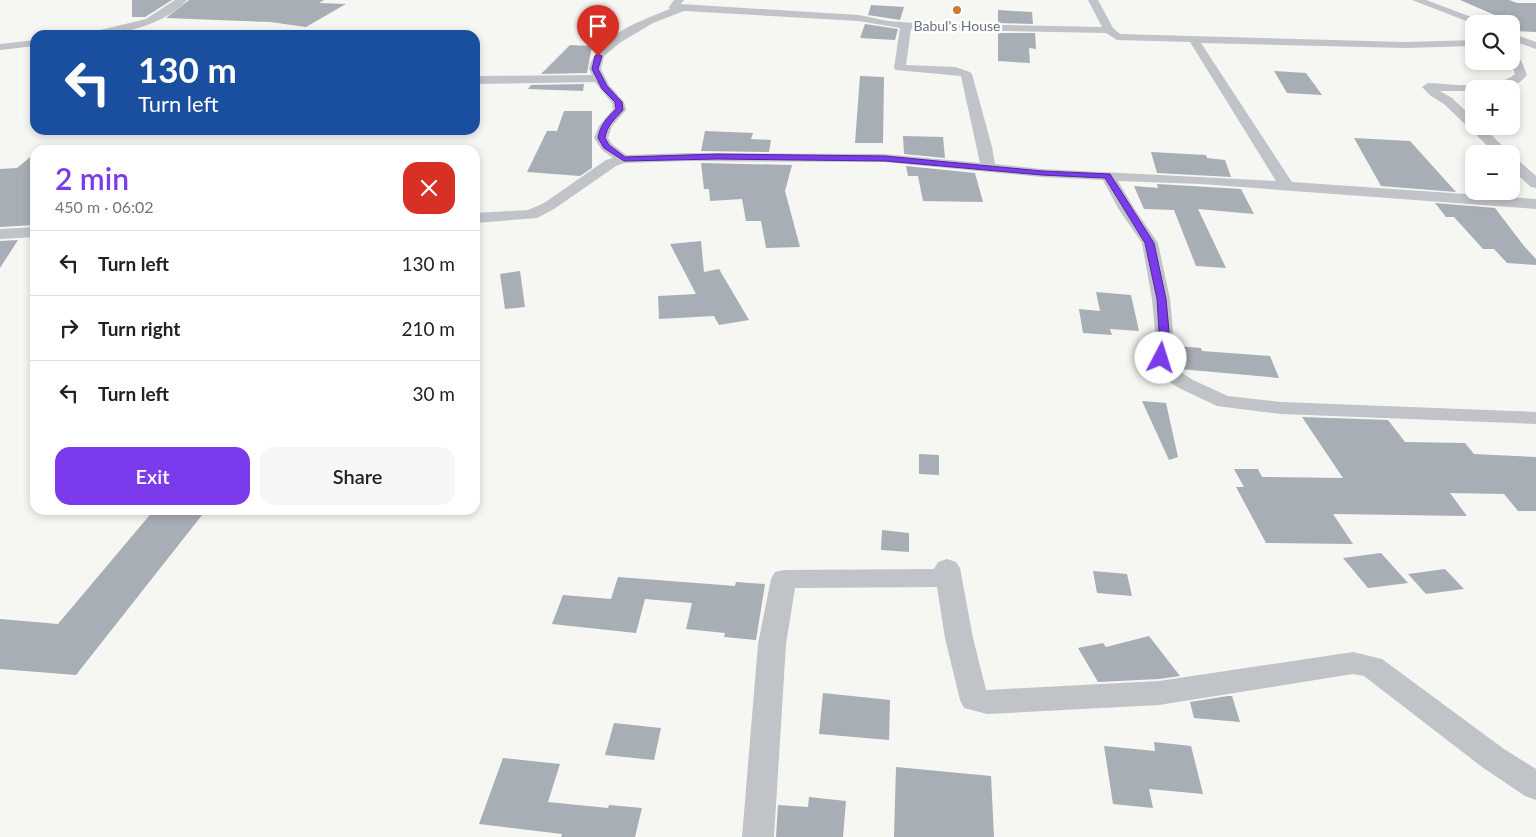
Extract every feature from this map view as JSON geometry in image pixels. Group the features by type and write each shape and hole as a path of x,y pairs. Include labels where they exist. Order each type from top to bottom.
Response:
{"street":[{"path":"113,30 150,21 182,0"},
{"path":"1092,0 1109,30 1117,37 1405,45 1465,43"},
{"path":"1417,0 1465,17"},
{"path":"624,159 607,147 601,138 607,122 620,110 618,102 604,87 595,69 598,56 639,26 680,4 859,18 906,26 1109,30"},
{"path":"906,26 900,68 955,71 966,74 985,147 988,168"},
{"path":"1520,39 1536,39"},
{"path":"1194,40 1286,186"},
{"path":"1520,41 1536,46"},
{"path":"0,47 30,44"},
{"path":"1515,80 1521,75 1519,70"},
{"path":"480,80 599,78"},
{"path":"1465,88 1428,87 1448,100 1465,117"},
{"path":"1484,135 1494,145"},
{"path":"480,218 531,215 549,206 611,164 624,159 722,157 885,158 988,168 1201,180 1536,204"},
{"path":"1520,169 1536,184"},
{"path":"1108,176 1150,243 1162,299 1164,331 1161,358 1172,375 1186,384 1224,402 1281,408 1536,418"},
{"path":"0,234 30,232"},
{"path":"758,837 772,644 784,579 948,573 959,638 974,700 987,702 1159,693 1353,663 1372,667 1494,758 1536,786"}],"building":[{"path":"132,0 172,0 145,17 132,17"},
{"path":"189,0 324,0 319,3 346,4 306,27 270,22 166,18"},
{"path":"1460,0 1509,0 1517,3 1536,3 1536,32 1520,31 1520,15 1495,15"},
{"path":"871,5 904,7 900,20 868,15"},
{"path":"998,10 1032,12 1033,24 998,23"},
{"path":"865,24 898,29 895,40 860,38"},
{"path":"998,33 1035,33 1036,49 1029,48 1030,63 998,61"},
{"path":"570,45 592,46 587,73 541,74"},
{"path":"1274,71 1306,73 1322,95 1287,93"},
{"path":"860,76 884,77 883,143 855,143"},
{"path":"584,84 583,91 528,89 531,85"},
{"path":"564,111 592,111 592,168 580,176 527,172 547,131 557,131"},
{"path":"705,131 753,133 751,139 771,140 769,152 701,151"},
{"path":"903,136 943,137 945,158 904,154"},
{"path":"1354,138 1410,141 1456,192 1381,186"},
{"path":"1151,152 1206,155 1207,158 1225,160 1231,177 1157,173"},
{"path":"30,157 30,225 0,227 0,169 17,168"},
{"path":"701,163 792,165 785,191 800,247 766,248 761,221 746,221 742,199 710,201 709,189 704,189"},
{"path":"906,166 975,173 983,202 923,201 918,176 908,176"},
{"path":"1157,184 1241,189 1254,214 1198,209 1226,268 1196,266 1174,210 1144,209 1134,186 1158,188"},
{"path":"1435,203 1495,208 1536,259 1536,265 1507,263 1494,249 1483,249 1454,217 1446,217"},
{"path":"18,240 0,268 0,241"},
{"path":"701,241 704,272 719,269 749,320 719,325 714,316 659,319 658,296 696,294 670,244"},
{"path":"520,271 525,307 505,309 500,274"},
{"path":"1096,292 1131,295 1139,331 1110,329 1112,335 1083,333 1079,309 1100,311"},
{"path":"1174,346 1201,348 1202,351 1270,356 1279,378 1180,369 1173,356"},
{"path":"1142,401 1166,403 1178,457 1169,460"},
{"path":"1302,417 1388,420 1405,442 1465,443 1474,454 1536,457 1536,511 1518,511 1504,494 1450,493 1467,516 1333,514 1353,544 1266,543 1236,487 1244,487 1234,469 1258,469 1262,477 1343,478"},
{"path":"919,454 939,455 939,475 919,474"},
{"path":"150,515 202,515 76,675 0,669 0,619 58,624"},
{"path":"882,530 909,533 909,552 881,550"},
{"path":"1381,553 1408,583 1368,588 1343,558"},
{"path":"1445,569 1464,589 1426,594 1408,574"},
{"path":"1093,571 1127,574 1132,596 1097,593"},
{"path":"618,577 735,586 736,582 765,584 756,640 724,637 725,633 686,629 692,603 645,599 636,633 552,624 563,595 611,599"},
{"path":"1149,636 1180,676 1098,682 1078,648 1103,643 1106,647"},
{"path":"823,693 890,700 889,740 819,734"},
{"path":"1232,696 1240,722 1194,718 1190,702"},
{"path":"614,723 661,728 654,760 605,755"},
{"path":"1154,742 1191,746 1203,794 1149,789 1153,808 1113,804 1104,746 1155,751"},
{"path":"503,758 560,764 548,802 608,808 609,805 642,808 635,837 561,837 562,834 479,824"},
{"path":"896,767 991,776 994,837 894,837"},
{"path":"809,797 846,801 843,837 776,837 778,805 808,807"}],"place":[{"name":"Babul's House","path":"957,10"}],"route":[{"path":"598,56 595,69 604,87 618,102 620,110 607,122 601,138 607,147 624,159 688,157 885,158 1042,173 1108,176 1126,208 1150,243 1162,299 1164,331 1161,358"}]}
